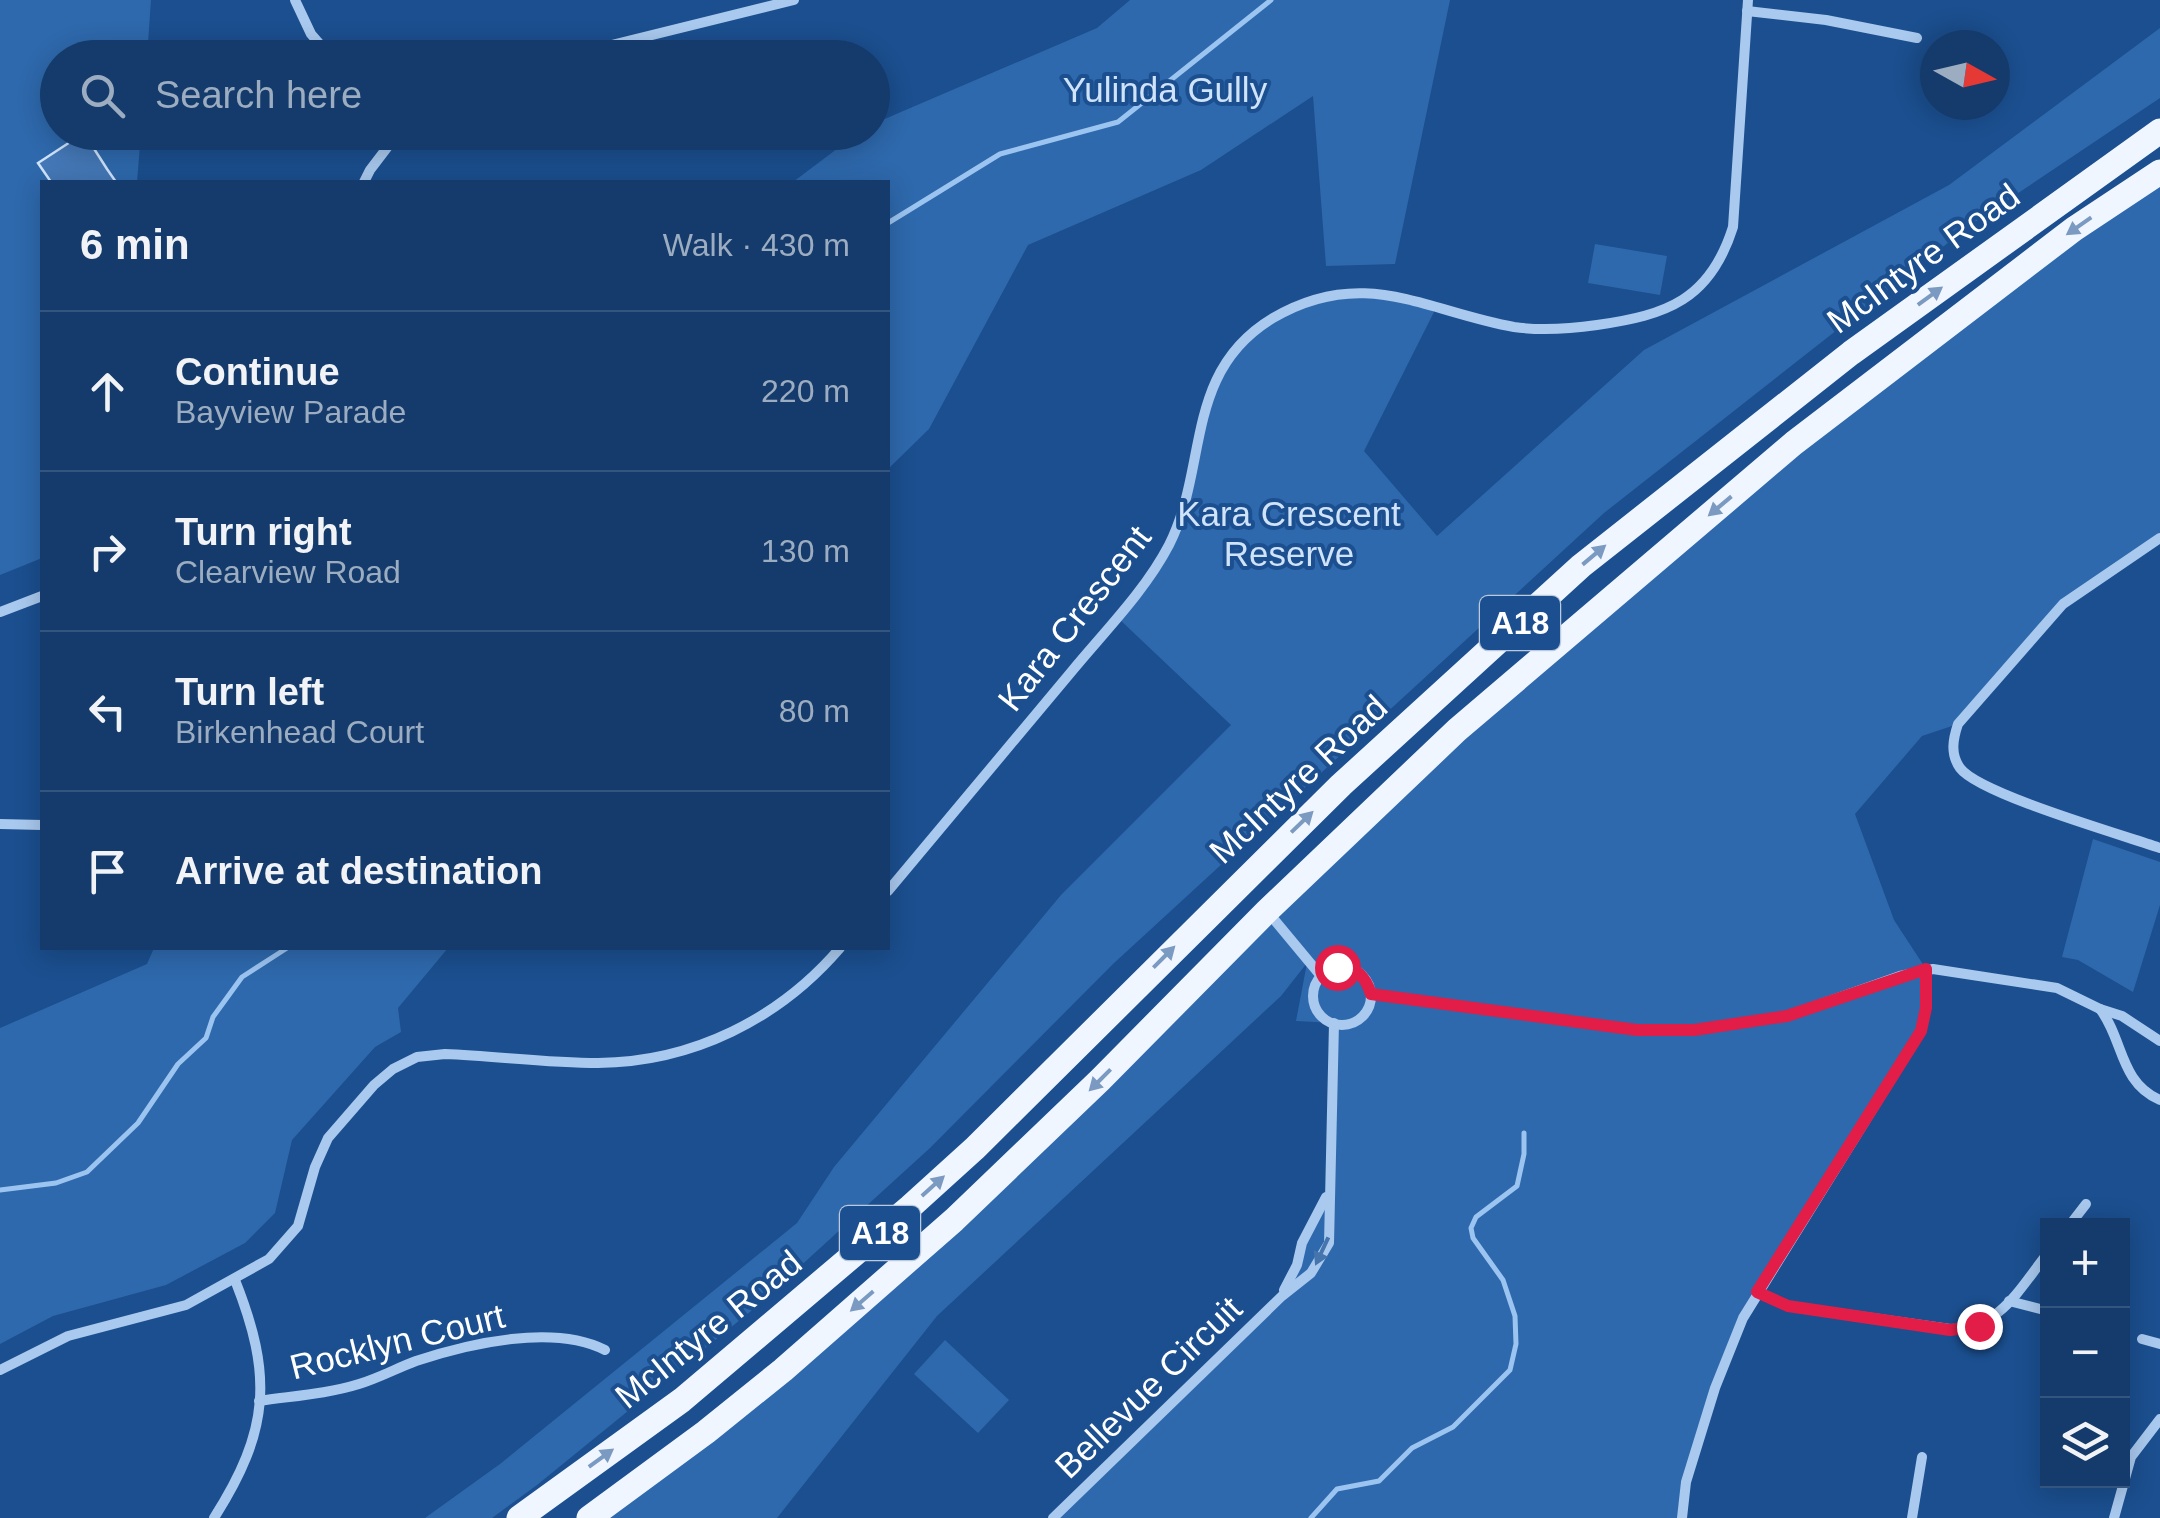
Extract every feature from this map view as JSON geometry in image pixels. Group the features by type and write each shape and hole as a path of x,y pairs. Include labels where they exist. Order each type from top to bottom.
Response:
{"main road":[{"name":"McIntyre Road","path":"519,1518 682,1400 910,1207 1065,1060 1270,852 1582,566 1851,353 2160,131"},
{"name":"McIntyre Road","path":"589,1518 768,1382 954,1220 1100,1080 1266,911 1457,730 1794,443 2074,228 2160,172"},
{"path":"1207,914 1266,911 1270,852"}],"street":[{"path":"295,0 316,40"},
{"path":"632,40 794,0"},
{"path":"1748,5 1917,38"},
{"name":"Kara Crescent","path":"890,889 1160,560 1179,519 1201,416 1215,380 1240,346 1272,319 1310,302 1364,292 1415,298 1517,327 1557,330 1663,311 1694,292 1722,258 1733,227 1748,5"},
{"path":"365,180 385,150"},
{"path":"2160,538 2056,612 1958,724 1953,753 1960,768 1992,789 2160,848"},
{"path":"0,612 40,597"},
{"path":"0,824 40,825"},
{"path":"1266,911 1321,976"},
{"path":"0,1370 68,1336 172,1310 270,1259 291,1237 303,1216 315,1167 328,1138 374,1085 406,1062 430,1054 445,1054 601,1063 684,1050 732,1032 773,1010 802,988 838,950"},
{"path":"1348,967 1360,973 1371,994 1364,1014 1352,1024 1334,1023 1318,1014 1312,1000 1321,976 1328,970 1348,967"},
{"path":"1371,994 1637,1030 1694,1030 1787,1016 1926,969 2057,988 2122,1016 2160,1041"},
{"path":"1682,1518 1686,1482 1743,1318 1921,1031 1926,1008 1926,969"},
{"path":"2100,1009 2113,1026 2128,1073 2148,1094 2160,1100"},
{"name":"Bellevue Circuit","path":"1053,1518 1282,1296 1311,1273 1329,1244 1334,1023"},
{"name":"Bellevue Circuit","path":"1282,1296 1302,1242 1329,1192"},
{"path":"2076,1218 2086,1204"},
{"path":"1757,1292 1788,1306 1950,1330 1970,1329 1988,1322 2040,1263"},
{"path":"214,1518 246,1464 262,1369 258,1345 235,1280"},
{"path":"2009,1301 2040,1309"},
{"name":"Rocklyn Court","path":"259,1401 359,1384 426,1358 512,1340 561,1336 586,1340 606,1350"},
{"path":"2142,1340 2160,1344"},
{"path":"2114,1518 2132,1456 2160,1419"},
{"path":"1912,1518 1922,1457"}],"green space":[{"path":"0,0 151,0 148,40 40,40 40,150 140,150 137,180 40,180 40,559 0,575"},
{"name":"Yulinda Gully","path":"1130,0 1450,0 1395,264 1326,266 1313,96 1201,170 1028,245 929,429 890,467 890,180 796,180 835,150 890,150 890,117 1097,28"},
{"name":"Kara Crescent Reserve","path":"2160,28 2160,98 1972,224 1604,513 1113,964 930,1148 751,1311 492,1518 425,1518 500,1464 797,1223 834,1167 1061,895 1231,725 1117,617 1175,532 1201,416 1240,346 1291,310 1350,293 1434,304 1434,312 1364,451 1437,536 1644,350 1949,185"},
{"path":"2160,172 2160,538 2063,605 1958,724 1922,736 1855,814 1894,920 1926,969 1924,1021 1769,1272 1715,1388 1682,1518 1053,1518 1281,1296 1329,1191 1334,1023 1296,1021 1307,963 1281,996 937,1316 777,1518 589,1518 706,1432 1187,990 1794,443"},
{"path":"1595,244 1667,256 1660,295 1588,283"},
{"path":"2093,839 2160,862 2160,905 2133,992 2078,960 2062,957"},
{"path":"153,950 446,950 398,1008 401,1032 375,1047 292,1140 275,1213 245,1243 166,1285 53,1316 0,1344 0,1028 147,964"},
{"path":"945,1340 1009,1400 978,1433 914,1374"}],"building":[{"path":"58,150 95,150 115,180 50,180 38,163"}],"waterway":[{"path":"890,222 1000,154 1118,122 1271,0"},
{"path":"0,1190 56,1183 87,1172 138,1123 178,1064 206,1038 213,1017 242,977 284,950"},
{"path":"1311,1518 1337,1489 1379,1481 1412,1448 1453,1427 1510,1370 1516,1344 1515,1316 1503,1280 1473,1238 1471,1228 1476,1217 1517,1186 1524,1133"}],"route":[{"path":"1337,967 1360,973 1371,994 1637,1030 1739,1026 1787,1016 1926,969 1926,1008 1921,1031 1757,1292 1788,1306 1950,1330 1979,1326"}]}
